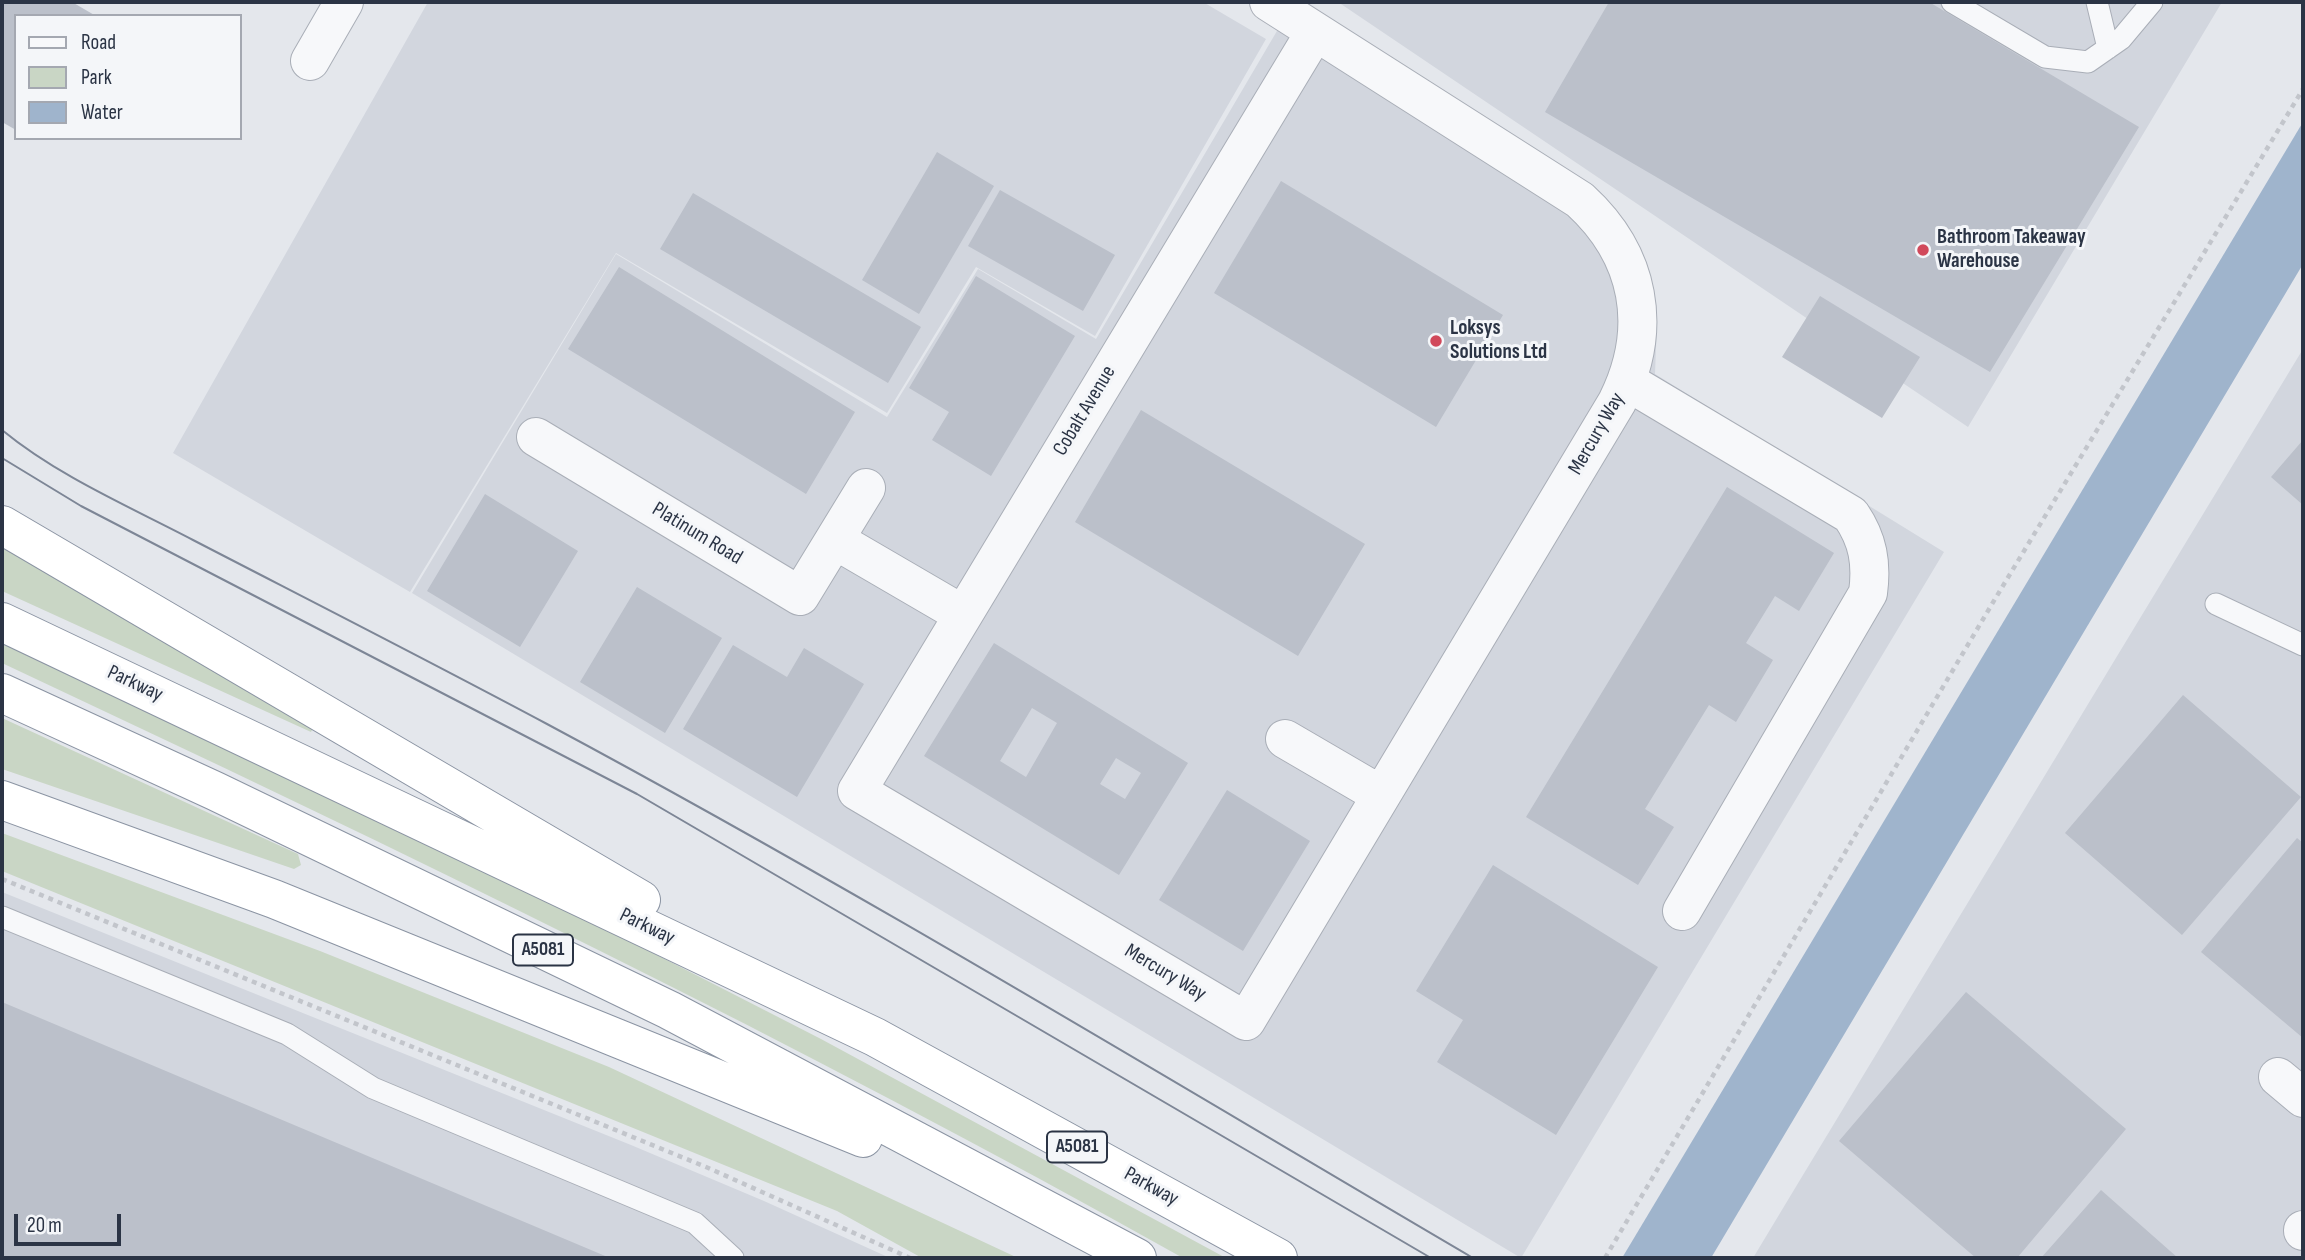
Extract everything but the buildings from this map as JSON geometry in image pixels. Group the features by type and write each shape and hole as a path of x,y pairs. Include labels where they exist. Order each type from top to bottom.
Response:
{"highway":[{"name":"A5081","path":"2,526 875,1037"},
{"name":"Parkway","path":"2,622 875,1037 1278,1258"},
{"name":"A5081","path":"2,692 215,791 669,1010 1137,1258"},
{"name":"A5081","path":"2,800 274,899 1076,1226"}],"street":[{"path":"310,61 344,2"},
{"name":"Mercury Way","path":"857,791 1246,1021 1628,382 1637,315 1633,280 1621,248 1604,221 1580,200 1269,2"},
{"name":"Cobalt Avenue","path":"857,791 1315,32"},
{"path":"1628,382 1851,515 1868,549 1871,570 1868,593 1682,911"},
{"name":"Platinum Road","path":"536,437 800,596 866,488"},
{"path":"835,540 962,614"},
{"path":"1285,739 1381,795"}],"lane":[{"path":"1952,2 2045,57 2088,62 2120,39 2152,2"},
{"path":"2097,2 2108,48"},
{"path":"2216,604 2303,645"},
{"path":"2,917 287,1034 373,1088 695,1223 733,1258"}],"path":[{"path":"1605,1258 1995,599 2303,89"},
{"path":"2,879 706,1167 910,1258"}],"shaded area":[{"path":"428,2 1203,2 1266,39 1095,336 976,267 887,413 616,253 410,592 173,453"},
{"path":"1294,2 1597,192 1657,321 1655,374 1944,552 1521,1258 412,593 616,254 887,417 978,269 1096,339"},
{"name":"Bathroom Takeaway Warehouse","path":"1338,2 2222,2 1968,427"},
{"path":"2303,349 2303,1258 1753,1258 1806,1170"},
{"path":"2,892 631,1145 890,1258 2,1258"}],"green space":[{"path":"2,546 317,720 311,732 2,591"},
{"path":"2,642 530,890 821,1039 1226,1258 1183,1258 892,1100 745,1024 450,876 2,663"},
{"path":"2,718 298,854 301,865 294,869 2,769"},
{"path":"2,833 320,951 609,1067 1018,1258 922,1258 837,1211 2,871"}],"water":[{"path":"2303,122 2303,264 1711,1258 1622,1258"}],"tram line":[{"path":"2,430 46,462 94,490 503,701 781,853 1473,1258"},
{"path":"2,458 81,506 637,794 1431,1258"}],"place":[{"name":"Bathroom Takeaway Warehouse","path":"1923,250"},
{"name":"Loksys Solutions Ltd","path":"1436,341"}]}
